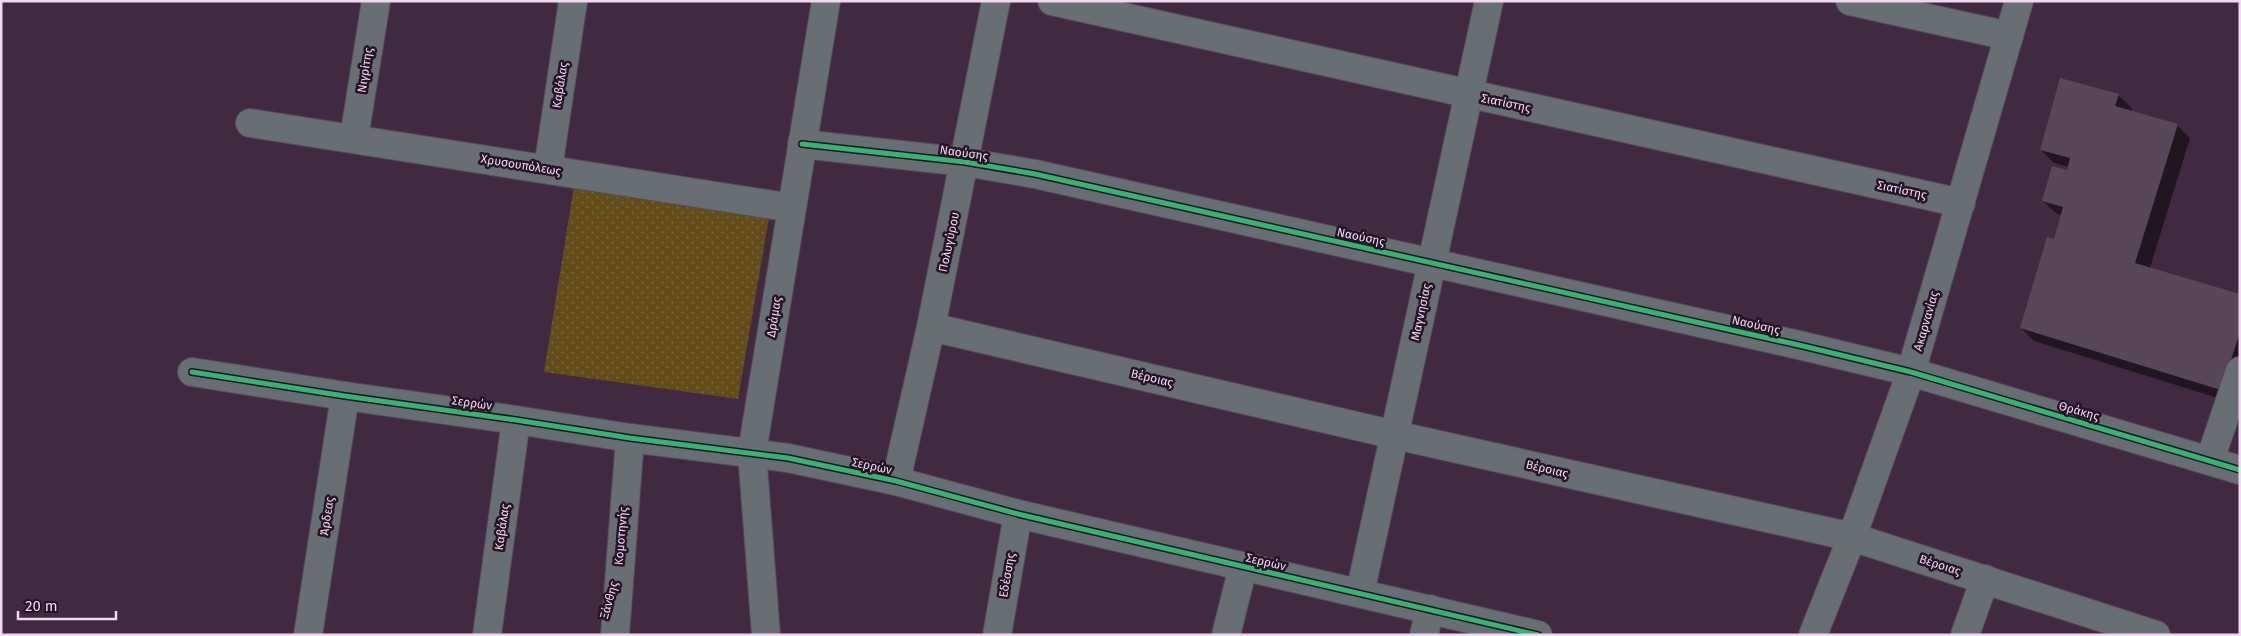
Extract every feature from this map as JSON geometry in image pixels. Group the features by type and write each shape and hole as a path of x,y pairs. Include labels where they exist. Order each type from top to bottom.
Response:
{"street":[{"name":"Νιγρίτης","path":"354,138 376,1"},
{"name":"Καβάλας","path":"548,169 573,1"},
{"name":"Δράμας","path":"766,635 752,452 826,1"},
{"name":"Πολυγύρου","path":"896,481 931,327 996,1"},
{"name":"Σιατίστης","path":"1052,1 1961,203"},
{"name":"Μαγνησίας","path":"1360,593 1489,1"},
{"path":"1850,1 2009,36"},
{"name":"Ακαρνανίας","path":"1813,635 1852,537 1911,372 2019,1"},
{"name":"Χρυσουπόλεως","path":"250,123 792,208"},
{"name":"Ναούσης","path":"802,144 965,162 1035,174 1282,231 1432,262 1911,372"},
{"name":"Βέροιας","path":"931,327 1395,435 1852,537 2156,635"},
{"path":"2210,460 2240,371"},
{"name":"Σερρών","path":"192,372 630,438 788,458 896,481 1018,514 1360,593 1427,622 1538,635"},
{"name":"Θράκης","path":"1911,372 2240,470"},
{"name":"Άρδεας","path":"308,635 345,396"},
{"name":"Καβάλας","path":"487,635 516,420"},
{"name":"Κομοτηνής","path":"615,635 630,438"},
{"name":"Εδέσσης","path":"997,635 1018,514"},
{"name":"Ξάνθης","path":"600,635 619,566"},
{"path":"1226,635 1242,567"},
{"path":"1965,635 1985,579"}],"shaded area":[{"path":"575,180 770,212 738,399 544,372"}],"building":[{"path":"2060,78 2119,94 2115,106 2178,124 2135,263 2240,294 2240,332 2221,390 2020,328 2047,237 2054,239 2063,207 2042,201 2052,166 2067,170 2070,158 2040,150"}],"cycle path":[{"path":"802,144 965,162 1035,174 1803,346 1911,372 2240,470"},
{"path":"192,372 630,438 788,458 896,481 1018,514 1538,635"}]}
